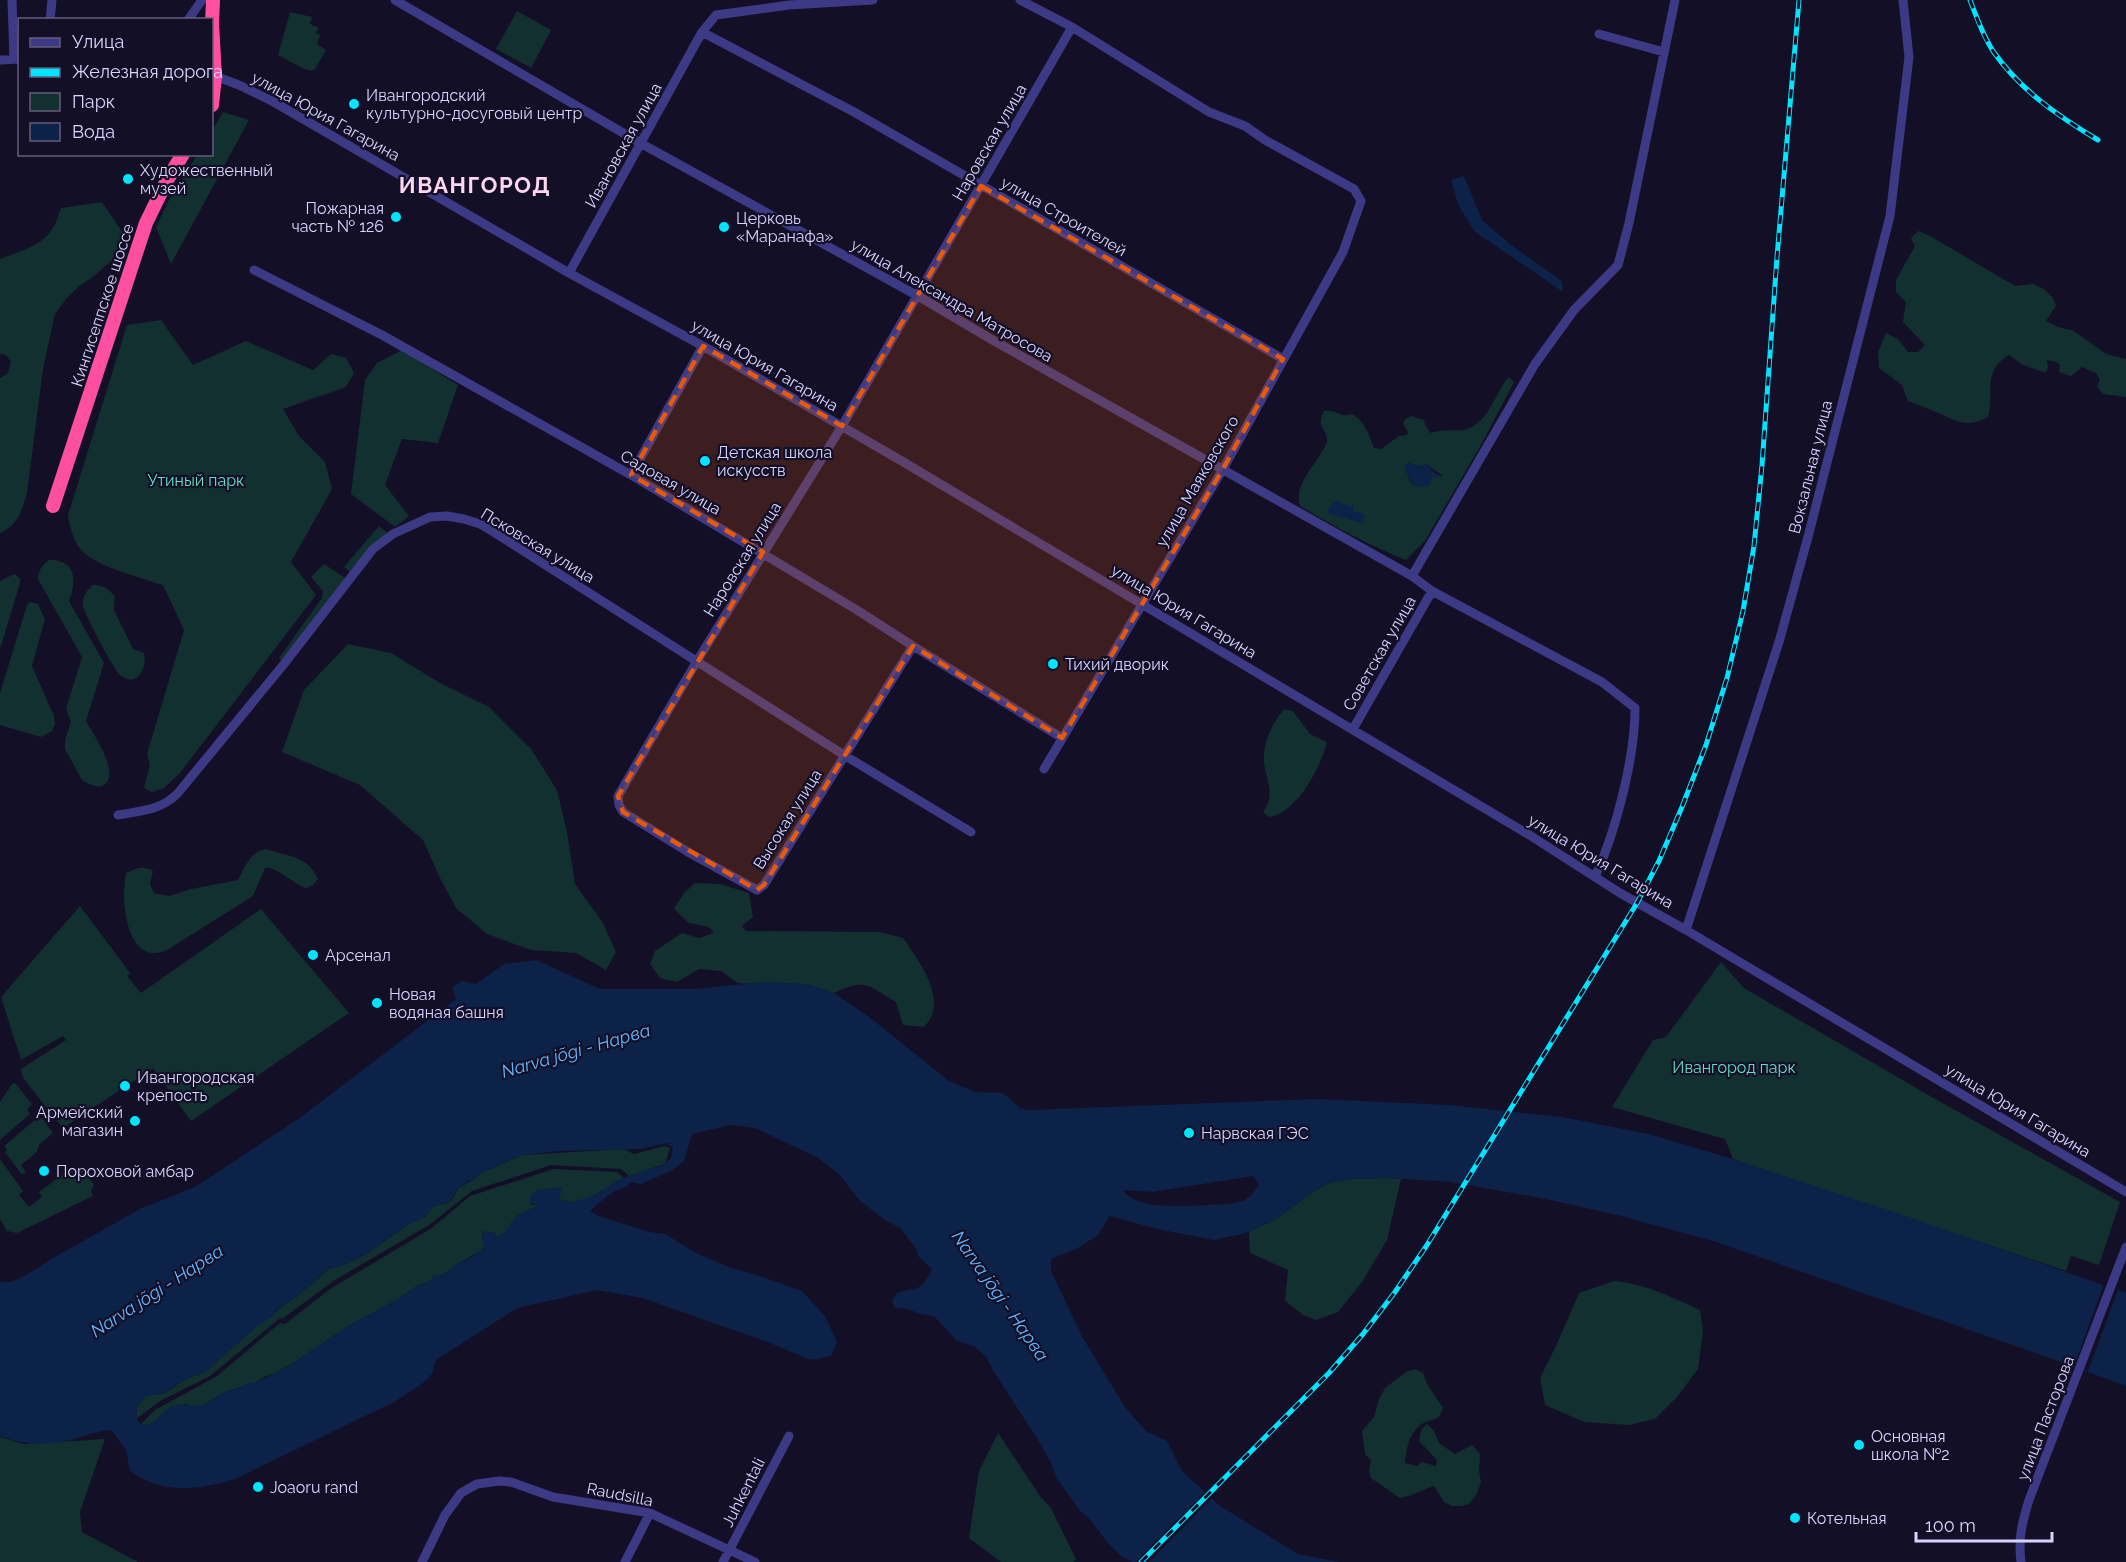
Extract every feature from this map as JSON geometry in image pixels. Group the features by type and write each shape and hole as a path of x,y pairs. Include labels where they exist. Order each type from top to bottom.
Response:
{"highway":[{"path":"212,18 213,0"},
{"name":"Кингисеппское шоссе","path":"54,506 146,223 182,156"}],"street":[{"path":"0,60 17,59 12,0"},
{"path":"50,18 52,0"},
{"path":"189,18 202,0"},
{"name":"улица Александра Матросова","path":"394,0 642,144 918,296 1412,576 1432,591 1602,682 1635,708 1635,729 1621,800 1612,833 1595,877"},
{"path":"702,32 716,15 789,5 873,0"},
{"path":"1020,0 1072,27"},
{"path":"1412,576 1535,364 1574,310 1618,265 1629,223 1675,0"},
{"name":"Вокзальная улица","path":"1686,930 1779,642 1890,216 1909,57 1903,0"},
{"name":"Наровская улица","path":"618,796 697,661 842,426 1072,27"},
{"name":"улица Маяковского","path":"1044,769 1223,469 1343,252 1361,201 1354,189 1265,140 1245,126 1209,112 1072,27"},
{"name":"Ивановская улица","path":"569,273 702,32"},
{"name":"улица Строителей","path":"702,32 854,112 1283,359"},
{"path":"1599,34 1664,52"},
{"name":"улица Юрия Гагарина","path":"213,75 272,101 569,273 703,346 842,426 2126,1192"},
{"name":"Садовая улица","path":"254,270 382,335 631,475 868,616 912,646 1062,738"},
{"path":"631,475 703,346"},
{"name":"Псковская улица","path":"118,814 158,807 170,802 284,664 367,556 393,534 430,517 447,516 480,524 844,755 971,832"},
{"name":"Советская улица","path":"1353,729 1432,591"},
{"name":"Высокая улица","path":"618,796 623,812 688,852 757,890 764,885 912,646"},
{"name":"улица Пасторова","path":"2020,1562 2019,1543 2024,1516 2126,1247"},
{"name":"Juhkentali","path":"723,1562 789,1436"},
{"name":"Raudsilla","path":"422,1562 455,1500 470,1487 488,1481 499,1481 511,1482 541,1493 650,1513 755,1562"},
{"path":"625,1562 650,1513"}],"highlighted area":[{"path":"981,186 1283,359 1223,469 1062,738 913,646 764,885 757,890 623,812 618,796 763,552 631,475 703,346 842,426"}],"green space":[{"path":"517,11 551,30 531,68 496,49"},
{"path":"290,12 312,17 310,24 319,28 316,33 320,35 317,44 326,50 312,71 278,55"},
{"path":"223,112 249,120 171,264 156,227 169,200 196,156 213,156 213,129"},
{"path":"102,202 123,233 123,243 119,254 79,286 55,314 43,369 27,493 15,522 0,533 0,378 8,373 11,362 6,355 0,354 0,259 41,241 54,227 61,208"},
{"path":"1918,231 2015,286 2033,284 2044,289 2053,298 2056,306 2046,321 2074,331 2106,354 2126,359 2126,397 2103,394 2097,387 2100,379 2096,373 2082,367 2071,376 2059,372 2060,365 2056,362 2047,360 2046,373 2023,365 2009,355 1995,368 1991,383 1988,417 1980,421 1967,423 1956,421 1908,401 1902,385 1879,368 1878,352 1886,333 1898,339 1908,352 1918,352 1925,345 1903,322 1906,302 1896,292 1896,280 1915,246 1911,238"},
{"name":"Утиный парк","path":"161,320 193,365 246,341 313,370 331,354 346,358 354,373 346,387 283,409 299,436 325,462 332,489 291,562 316,595 180,773 164,788 152,792 144,788 150,765 147,754 184,630 163,585 121,572 84,553 75,541 68,515 127,325"},
{"path":"402,350 458,385 438,443 402,439 385,485 409,516 395,527 351,494 365,380 377,363"},
{"path":"1509,377 1514,382 1481,445 1425,541 1406,560 1352,535 1300,506 1299,497 1303,481 1327,442 1321,425 1324,411 1343,415 1351,414 1357,417 1366,429 1374,448 1381,449 1399,436 1407,435 1408,432 1403,424 1405,419 1411,416 1424,420 1431,433 1471,428 1483,417","holes":["1408,463 1419,466 1426,464 1443,476 1432,477 1414,485 1408,475"]},
{"path":"379,526 388,533 350,572 344,567"},
{"path":"49,560 65,563 69,567 73,586 69,601 104,663 86,721 108,763 108,779 102,786 93,786 82,780 65,749 65,740 71,722 66,709 82,657 38,579 41,568"},
{"path":"324,564 345,578 282,661 279,658 322,598 323,591 311,577"},
{"path":"14,574 20,578 20,583 0,649 0,581"},
{"path":"93,585 106,588 115,597 114,610 133,649 144,653 143,670 136,678 126,679 120,675 88,619 83,599"},
{"path":"30,602 38,604 45,619 32,666 54,716 55,724 52,731 41,737 0,725 0,693 27,605"},
{"path":"348,644 391,653 440,683 489,707 531,749 557,790 567,832 575,884 603,923 616,952 606,970 576,953 531,950 487,934 456,908 423,840 360,785 282,752 304,690"},
{"path":"1284,709 1293,711 1310,734 1327,742 1313,776 1298,798 1279,814 1269,817 1263,812 1270,791 1264,765 1264,750 1270,732"},
{"path":"266,849 303,861 314,871 318,879 306,888 274,870 265,868 253,896 167,950 153,953 142,949 134,940 129,928 124,899 126,873 140,868 153,871 150,884 154,893 169,896 191,889 238,880 252,857"},
{"path":"695,883 720,884 749,893 753,917 742,926 746,931 879,932 903,938 924,969 929,981 934,1005 931,1017 924,1027 903,1025 896,1002 879,991 860,985 834,993 810,985 765,982 745,984 736,982 721,971 699,969 677,982 660,978 650,964 655,951 682,933 699,938 714,933 709,927 689,923 674,909 684,893"},
{"path":"80,906 130,973 127,976 141,993 261,909 349,1013 191,1121 153,1068 63,1128 23,1078 21,1069 66,1040 63,1036 21,1060 1,997"},
{"name":"Ивангород парк","path":"1721,962 1744,988 1937,1100 2120,1202 2099,1265 2071,1256 2066,1271 1733,1159 1725,1139 1612,1107 1653,1040 1666,1037"},
{"path":"15,1083 32,1104 27,1109 30,1114 0,1140 0,1102"},
{"path":"42,1118 53,1133 39,1145 37,1152 21,1165 26,1172 22,1175 5,1152 7,1149 4,1146 35,1120"},
{"path":"665,1146 670,1148 665,1164 629,1176 621,1169 551,1165 472,1191 429,1225 335,1280 282,1319 280,1318 210,1376 160,1401 136,1419 137,1407 146,1396 165,1393 186,1379 205,1372 257,1326 310,1286 328,1269 365,1255 434,1206 448,1203 458,1188 479,1174 522,1155 624,1149 634,1154"},
{"path":"0,1159 23,1191 19,1195 29,1207 42,1197 39,1192 74,1166 76,1169 81,1165 94,1185 91,1191 93,1196 17,1233 7,1231 0,1219"},
{"path":"553,1169 617,1172 624,1178 584,1200 575,1202 558,1199 562,1187 535,1191 531,1205 543,1204 518,1216 498,1237 492,1232 482,1232 484,1246 482,1250 452,1269 439,1276 435,1275 430,1281 417,1286 395,1301 348,1326 295,1362 255,1383 225,1392 205,1404 195,1407 185,1404 165,1411 152,1424 140,1425 155,1410 217,1376 280,1323 285,1324 330,1289 432,1228 470,1196"},
{"path":"1352,1179 1401,1179 1387,1240 1362,1282 1338,1312 1316,1320 1303,1315 1285,1301 1288,1270 1250,1253 1249,1231 1273,1221 1316,1190 1330,1183"},
{"path":"1614,1281 1648,1288 1700,1310 1703,1331 1698,1369 1677,1397 1655,1419 1629,1425 1584,1422 1545,1405 1540,1378 1579,1293"},
{"path":"1415,1369 1423,1373 1427,1384 1443,1408 1439,1417 1422,1424 1413,1433 1407,1448 1405,1463 1417,1466 1422,1462 1436,1466 1437,1460 1419,1441 1421,1430 1427,1424 1434,1431 1439,1443 1455,1454 1472,1445 1480,1454 1481,1483 1469,1504 1452,1506 1444,1502 1434,1486 1400,1498 1371,1478 1369,1470 1371,1460 1365,1454 1362,1431 1374,1417 1385,1388 1406,1372"},
{"path":"998,1433 1040,1496 1051,1508 1076,1559 1074,1562 1001,1562 969,1538 979,1471"},
{"path":"0,1437 24,1444 105,1439 80,1512 82,1532 138,1562 0,1562"}],"water":[{"path":"1464,176 1482,220 1511,245 1562,281 1563,292 1474,231 1458,204 1451,180"},
{"path":"1405,464 1419,466 1426,464 1443,477 1432,477 1430,485 1424,487 1415,486 1404,469"},
{"path":"1337,501 1350,506 1354,504 1353,512 1363,513 1365,517 1362,523 1329,514 1327,511 1330,505"},
{"name":"Narva jõgi - Нарва","path":"536,960 600,989 694,989 765,982 807,984 834,993 868,1016 949,1081 975,1092 1003,1093 1020,1108 1028,1110 1316,1099 1450,1105 1562,1117 1649,1134 1912,1218 2126,1293 2126,1386 1713,1241 1617,1215 1546,1199 1451,1182 1386,1178 1351,1179 1330,1183 1316,1190 1273,1221 1242,1234 1214,1240 1157,1229 1110,1216 1098,1235 1078,1248 1051,1259 1051,1271 1083,1338 1125,1407 1146,1431 1167,1441 1182,1471 1220,1506 1298,1554 1339,1562 1133,1562 1122,1557 1107,1542 1088,1517 1080,1511 1057,1479 1038,1440 987,1358 975,1347 956,1340 934,1316 895,1308 892,1301 897,1294 920,1287 932,1269 918,1256 917,1250 900,1228 885,1220 859,1200 839,1174 818,1158 755,1128 731,1125 692,1134 684,1161 671,1171 641,1184 631,1182 608,1196 590,1211 649,1232 665,1234 698,1254 731,1268 802,1291 825,1316 837,1342 831,1356 811,1360 765,1341 642,1298 597,1290 517,1308 436,1360 432,1374 422,1384 394,1402 235,1479 221,1483 181,1488 155,1484 142,1479 130,1471 126,1450 111,1430 41,1444 0,1436 0,1282 11,1282 28,1274 142,1208 195,1187 301,1117 456,999 452,987 462,981 476,984 504,964","holes":["668,1143 673,1148 671,1158 662,1166 616,1181 598,1194 572,1202 559,1199 562,1187 535,1191 530,1196 530,1204 541,1205 518,1216 498,1237 492,1232 483,1231 484,1248 474,1256 439,1276 435,1275 430,1281 417,1286 395,1301 348,1326 287,1367 255,1383 247,1383 240,1388 226,1392 204,1404 173,1406 156,1420 143,1426 136,1419 137,1407 146,1396 164,1393 186,1379 205,1372 257,1326 310,1286 327,1269 341,1266 365,1255 404,1227 425,1217 434,1206 450,1202 458,1188 479,1174 522,1155 561,1151 639,1149","1253,1176 1259,1185 1247,1198 1236,1203 1154,1205 1137,1201 1123,1190 1152,1192"]}],"pier":[{"path":"2104,1284 2118,1290 2088,1371 2074,1366"},
{"path":"1207,1490 1214,1496 1149,1562 1135,1562"}],"railway":[{"path":"1141,1562 1329,1373 1395,1292 1427,1245 1637,903 1659,861 1682,807 1706,745 1727,678 1743,611 1754,546 1799,0"},
{"path":"1970,0 1989,45 2015,78 2054,112 2098,140"}],"place":[{"name":"Ивангородский культурно-досуговый центр","path":"354,104"},
{"name":"Художественный музей","path":"128,179"},
{"name":"Пожарная часть № 126","path":"396,217"},
{"name":"Церковь «Маранафа»","path":"724,227"},
{"name":"Детская школа искусств","path":"705,461"},
{"name":"Тихий дворик","path":"1053,664"},
{"name":"Арсенал","path":"313,955"},
{"name":"Новая водяная башня","path":"377,1003"},
{"name":"Ивангородская крепость","path":"125,1086"},
{"name":"Армейский магазин","path":"135,1121"},
{"name":"Нарвская ГЭС","path":"1189,1133"},
{"name":"Пороховой амбар","path":"44,1171"},
{"name":"Основная школа №2","path":"1859,1445"},
{"name":"Joaoru rand","path":"258,1487"},
{"name":"Котельная","path":"1795,1518"}],"district":[{"name":"ИВАНГОРОД","path":"475,185"}]}
